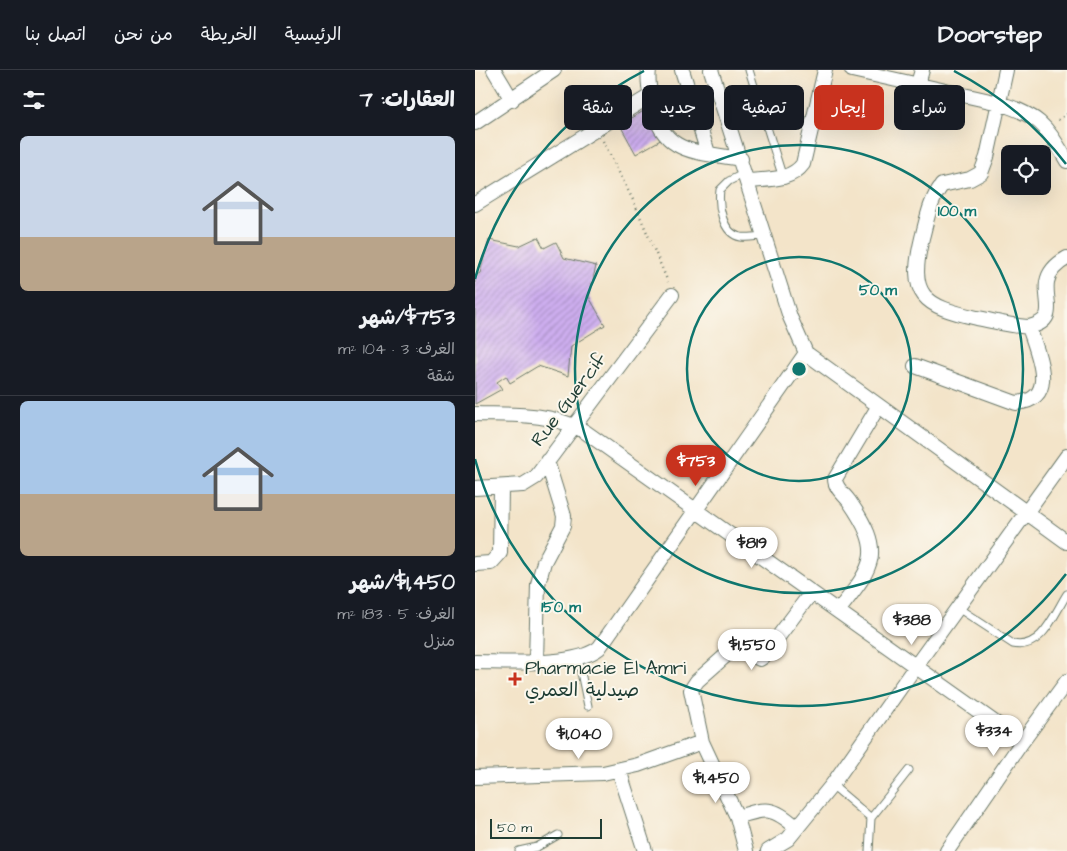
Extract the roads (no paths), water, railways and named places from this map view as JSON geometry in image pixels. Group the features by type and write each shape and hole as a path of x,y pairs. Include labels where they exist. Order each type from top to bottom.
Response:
{"street":[{"path":"494,70 512,100"},
{"path":"475,123 512,100 554,70"},
{"path":"648,85 649,70"},
{"path":"682,70 708,153"},
{"path":"711,70 747,177 795,332 806,353 878,407 1067,542"},
{"path":"747,177 783,178 799,170 803,164 825,70"},
{"path":"852,70 999,103 1036,118 1046,127 1067,161"},
{"path":"918,84 922,70"},
{"path":"1006,70 987,157 981,173 970,180 942,185 932,200 920,248 918,277 923,295 933,305 955,313 1029,327 1038,325 1046,317 1049,305 1047,282 1049,275 1058,263 1067,258"},
{"path":"475,204 642,102"},
{"path":"662,130 666,138 679,146 741,159"},
{"name":"Rue Guercif","path":"475,488 501,488 530,482 672,295"},
{"path":"915,366 1016,403 1027,402 1040,393 1043,383 1042,369 1029,327"},
{"path":"475,662 578,658 591,654 599,648 806,353"},
{"path":"838,611 861,581 871,562 870,540 864,524 838,488 835,478 878,407"},
{"path":"475,414 543,416 573,425 1022,742"},
{"path":"768,851 787,839 832,785 1025,512 1067,456"},
{"path":"535,661 537,584 540,573 563,526 564,516 547,461"},
{"path":"475,564 491,562 499,553 501,488"},
{"path":"746,851 737,817 702,742 691,694 693,684 732,650 738,648 760,659 763,658 811,593"},
{"path":"947,851 1022,742 1067,682"},
{"path":"475,777 587,774 619,770 702,742"},
{"path":"619,770 645,851"},
{"path":"737,817 764,809 773,810 782,814 797,827"}],"lane":[{"path":"749,70 783,178"},
{"path":"747,177 729,181 720,190 721,212 725,224 735,235 741,237 765,236"},
{"path":"958,608 1013,644 1022,646 1034,642 1041,636 1067,594"},
{"path":"578,658 588,706"},
{"path":"869,851 871,818 909,770"},
{"path":"832,785 871,818"},
{"path":"519,851 537,847 558,835"}],"place":[{"name":"Pharmacie El Amri صيدلية العمري","path":"515,679"}]}
